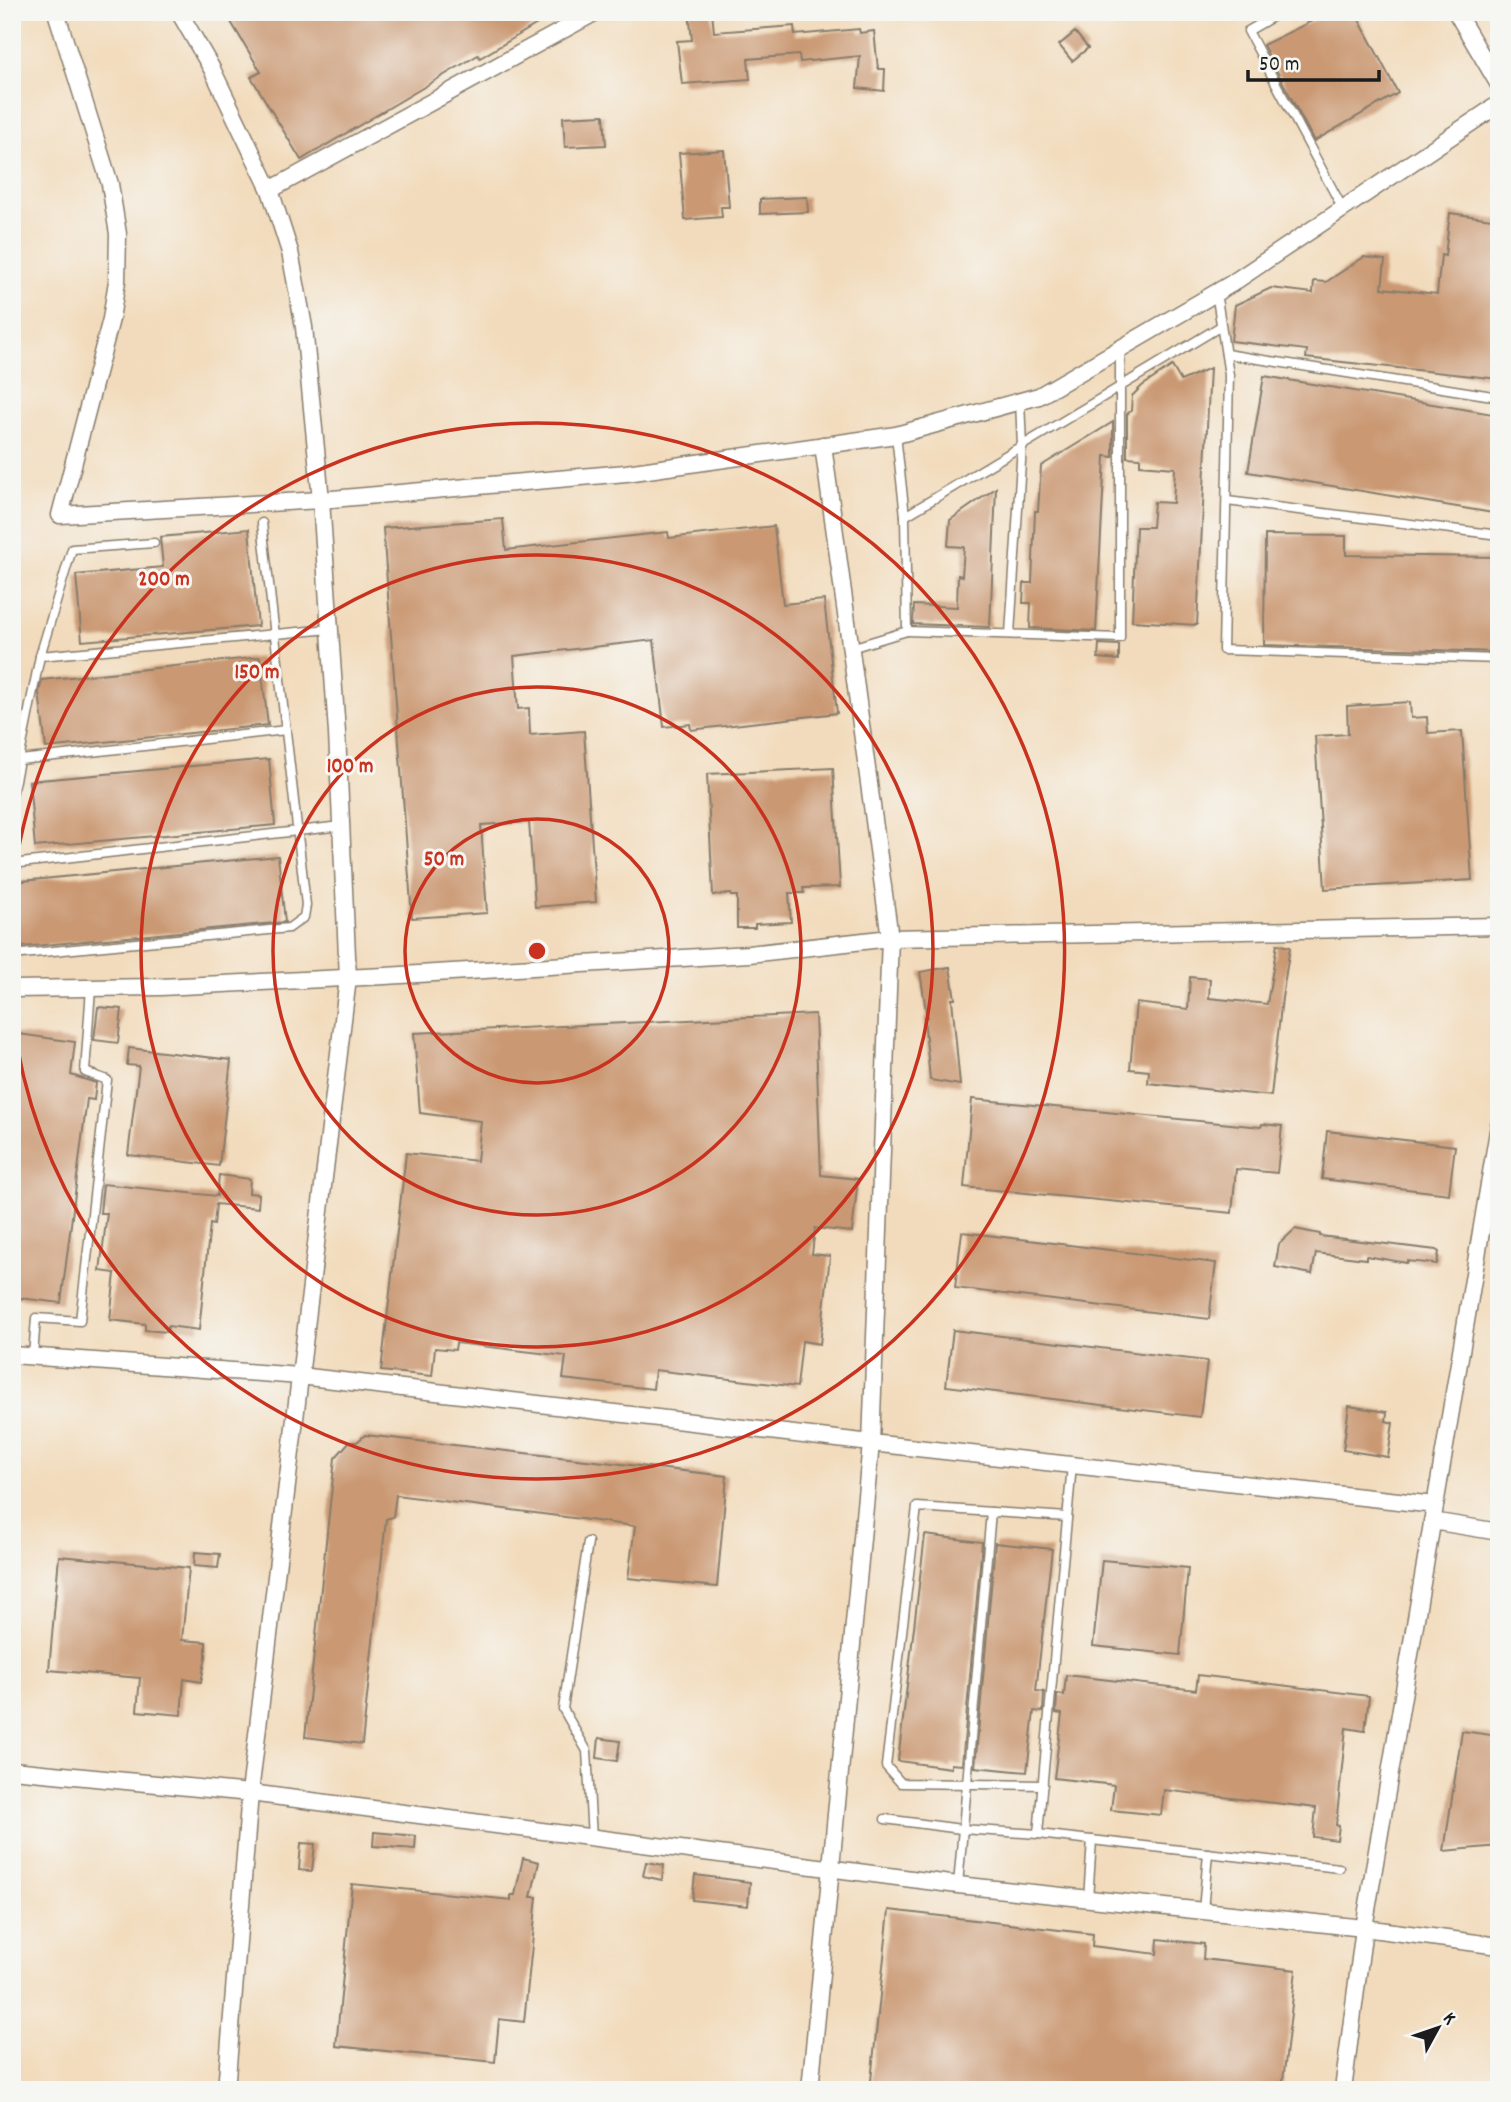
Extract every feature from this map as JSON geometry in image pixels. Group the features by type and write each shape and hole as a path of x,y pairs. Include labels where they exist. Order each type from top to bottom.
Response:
{"street":[{"path":"55,12 110,184 118,233 117,281 111,319 60,515 321,500 626,473 896,435 1039,396 1216,292 1499,104"},
{"path":"179,12 212,69 270,190 290,252 304,327 330,629 348,978 250,1793 226,2090"},
{"path":"270,190 596,12"},
{"path":"1456,12 1499,85"},
{"path":"810,2090 871,1443 890,938 824,445"},
{"path":"12,989 348,978 749,954 890,938 1499,926"},
{"path":"1343,2090 1364,1927 1499,1125"},
{"path":"12,1355 300,1376 1072,1465 1433,1513 1499,1532"},
{"path":"12,1770 250,1793 958,1885 1364,1927 1499,1947"}],"lane":[{"path":"1281,12 1248,30 1343,209"},
{"path":"1216,292 1229,375 1223,650 1499,659"},
{"path":"905,516 1221,326"},
{"path":"851,648 907,631 1120,638 1120,349"},
{"path":"1226,354 1499,397"},
{"path":"1010,635 1022,446 1020,401"},
{"path":"896,435 905,516 907,631"},
{"path":"1227,501 1499,535"},
{"path":"12,955 295,926 303,917 306,905 262,523"},
{"path":"12,795 40,656 72,549 154,543"},
{"path":"40,656 330,629"},
{"path":"20,760 286,730"},
{"path":"12,863 341,826"},
{"path":"33,1356 36,1318 80,1321 107,1080 85,1072 91,988"},
{"path":"1038,1834 1072,1465"},
{"path":"1043,1785 901,1783 886,1766 918,1507 1067,1517"},
{"path":"958,1885 991,1512"},
{"path":"588,1542 563,1709 587,1751 592,1838"},
{"path":"885,1819 1339,1868"},
{"path":"1088,1899 1092,1840"},
{"path":"1203,1911 1208,1853"}],"building":[{"path":"225,12 557,12 480,58 478,55 301,160 251,77 261,72"},
{"path":"689,12 712,12 714,32 794,26 795,35 859,29 860,33 874,31 878,69 885,69 884,91 857,88 860,56 800,62 799,55 748,59 750,79 682,84 677,41 692,40"},
{"path":"1330,12 1355,12 1398,93 1314,141 1263,45"},
{"path":"1075,32 1088,48 1072,61 1059,45"},
{"path":"604,115 606,145 565,147 563,117"},
{"path":"724,150 729,207 721,207 722,217 685,220 679,153"},
{"path":"807,197 808,212 760,214 760,199"},
{"path":"1450,213 1499,220 1499,293 1496,319 1499,320 1499,379 1306,358 1307,350 1231,341 1235,305 1271,288 1313,293 1314,281 1326,282 1364,257 1385,260 1382,288 1437,294 1441,255 1445,256"},
{"path":"1172,366 1181,381 1210,368 1197,625 1132,621 1136,527 1152,527 1154,502 1173,503 1175,468 1140,465 1140,458 1127,457 1127,414 1131,411 1132,396"},
{"path":"1264,376 1499,415 1499,514 1248,472"},
{"path":"1113,422 1113,457 1105,456 1096,631 1030,628 1031,603 1023,603 1024,583 1032,583 1035,511 1038,511 1041,466"},
{"path":"996,488 990,627 913,624 914,605 957,607 958,575 962,576 964,547 948,546 950,520"},
{"path":"503,519 506,550 668,532 669,538 774,526 783,604 824,600 837,713 691,730 690,724 664,727 654,640 514,656 518,709 529,708 530,735 584,731 596,902 535,907 529,822 481,825 487,913 412,918 383,528"},
{"path":"249,529 258,626 82,641 76,575 163,567 160,537"},
{"path":"1265,535 1346,536 1346,555 1499,557 1499,652 1264,645"},
{"path":"1099,644 1119,645 1119,660 1098,658"},
{"path":"260,657 268,725 46,748 39,692 42,680"},
{"path":"1410,702 1411,718 1427,717 1428,733 1462,731 1472,880 1325,889 1315,736 1348,734 1347,706"},
{"path":"269,759 275,825 35,847 29,781"},
{"path":"833,768 840,887 803,888 804,893 789,893 791,922 737,928 737,896 713,895 707,774"},
{"path":"278,856 285,922 12,948 12,882"},
{"path":"1277,944 1290,947 1271,1096 1148,1083 1149,1071 1130,1069 1136,1003 1188,1009 1190,977 1210,979 1209,998 1267,1004"},
{"path":"950,967 955,999 952,999 960,1085 930,1080 924,1017 927,1017 920,972"},
{"path":"98,1007 122,1009 118,1043 94,1040"},
{"path":"815,1014 821,1175 858,1179 852,1232 815,1228 812,1254 830,1256 820,1344 802,1341 797,1387 655,1370 653,1389 563,1379 566,1356 456,1343 455,1350 435,1348 432,1376 381,1371 406,1153 477,1161 481,1121 420,1113 414,1033"},
{"path":"12,1033 75,1042 71,1075 96,1083 94,1100 87,1099 61,1303 12,1297"},
{"path":"129,1048 231,1060 219,1166 128,1155 139,1066 127,1065"},
{"path":"972,1099 1261,1127 1262,1124 1282,1126 1277,1173 1236,1169 1232,1213 964,1187"},
{"path":"1327,1131 1455,1146 1449,1194 1322,1179"},
{"path":"219,1175 250,1179 249,1193 259,1194 258,1208 216,1204 214,1225 210,1224 199,1330 168,1326 167,1332 145,1330 145,1324 110,1320 115,1273 100,1271 107,1213 100,1213 103,1184 217,1196"},
{"path":"1295,1229 1320,1236 1436,1250 1439,1252 1437,1264 1316,1253 1312,1274 1275,1267 1279,1244"},
{"path":"962,1232 1216,1263 1209,1319 955,1288"},
{"path":"953,1330 1207,1361 1200,1417 946,1386"},
{"path":"1349,1406 1387,1412 1386,1421 1393,1423 1388,1457 1343,1450"},
{"path":"365,1435 727,1476 717,1587 628,1578 635,1526 396,1495 393,1517 386,1519 362,1744 305,1737 335,1458 349,1442 357,1442"},
{"path":"925,1535 982,1542 962,1765 951,1764 951,1768 898,1761"},
{"path":"995,1543 1052,1549 1036,1691 1044,1692 1043,1712 1034,1711 1027,1772 975,1767"},
{"path":"195,1552 220,1554 218,1568 194,1566"},
{"path":"59,1556 189,1568 182,1640 206,1642 206,1657 201,1682 184,1679 181,1715 137,1711 140,1678 49,1670"},
{"path":"1102,1560 1188,1568 1180,1655 1093,1646"},
{"path":"1066,1675 1196,1690 1198,1675 1369,1696 1365,1731 1346,1728 1336,1825 1339,1826 1337,1840 1313,1837 1316,1808 1164,1790 1161,1815 1111,1810 1114,1785 1054,1778 1062,1714 1056,1713 1057,1694 1064,1695"},
{"path":"1462,1731 1499,1736 1499,1846 1444,1851"},
{"path":"599,1738 620,1741 617,1761 597,1758"},
{"path":"374,1832 416,1836 415,1849 373,1846"},
{"path":"301,1843 315,1844 312,1871 299,1870"},
{"path":"523,1858 539,1862 531,1897 537,1897 524,2022 499,2019 495,2062 336,2046 352,1884 511,1900 511,1895 515,1895"},
{"path":"646,1862 664,1865 662,1880 643,1876"},
{"path":"695,1875 750,1882 748,1906 692,1900"},
{"path":"889,1910 1093,1934 1092,1946 1157,1954 1158,1939 1204,1944 1203,1959 1296,1970 1282,2090 870,2090"}]}
